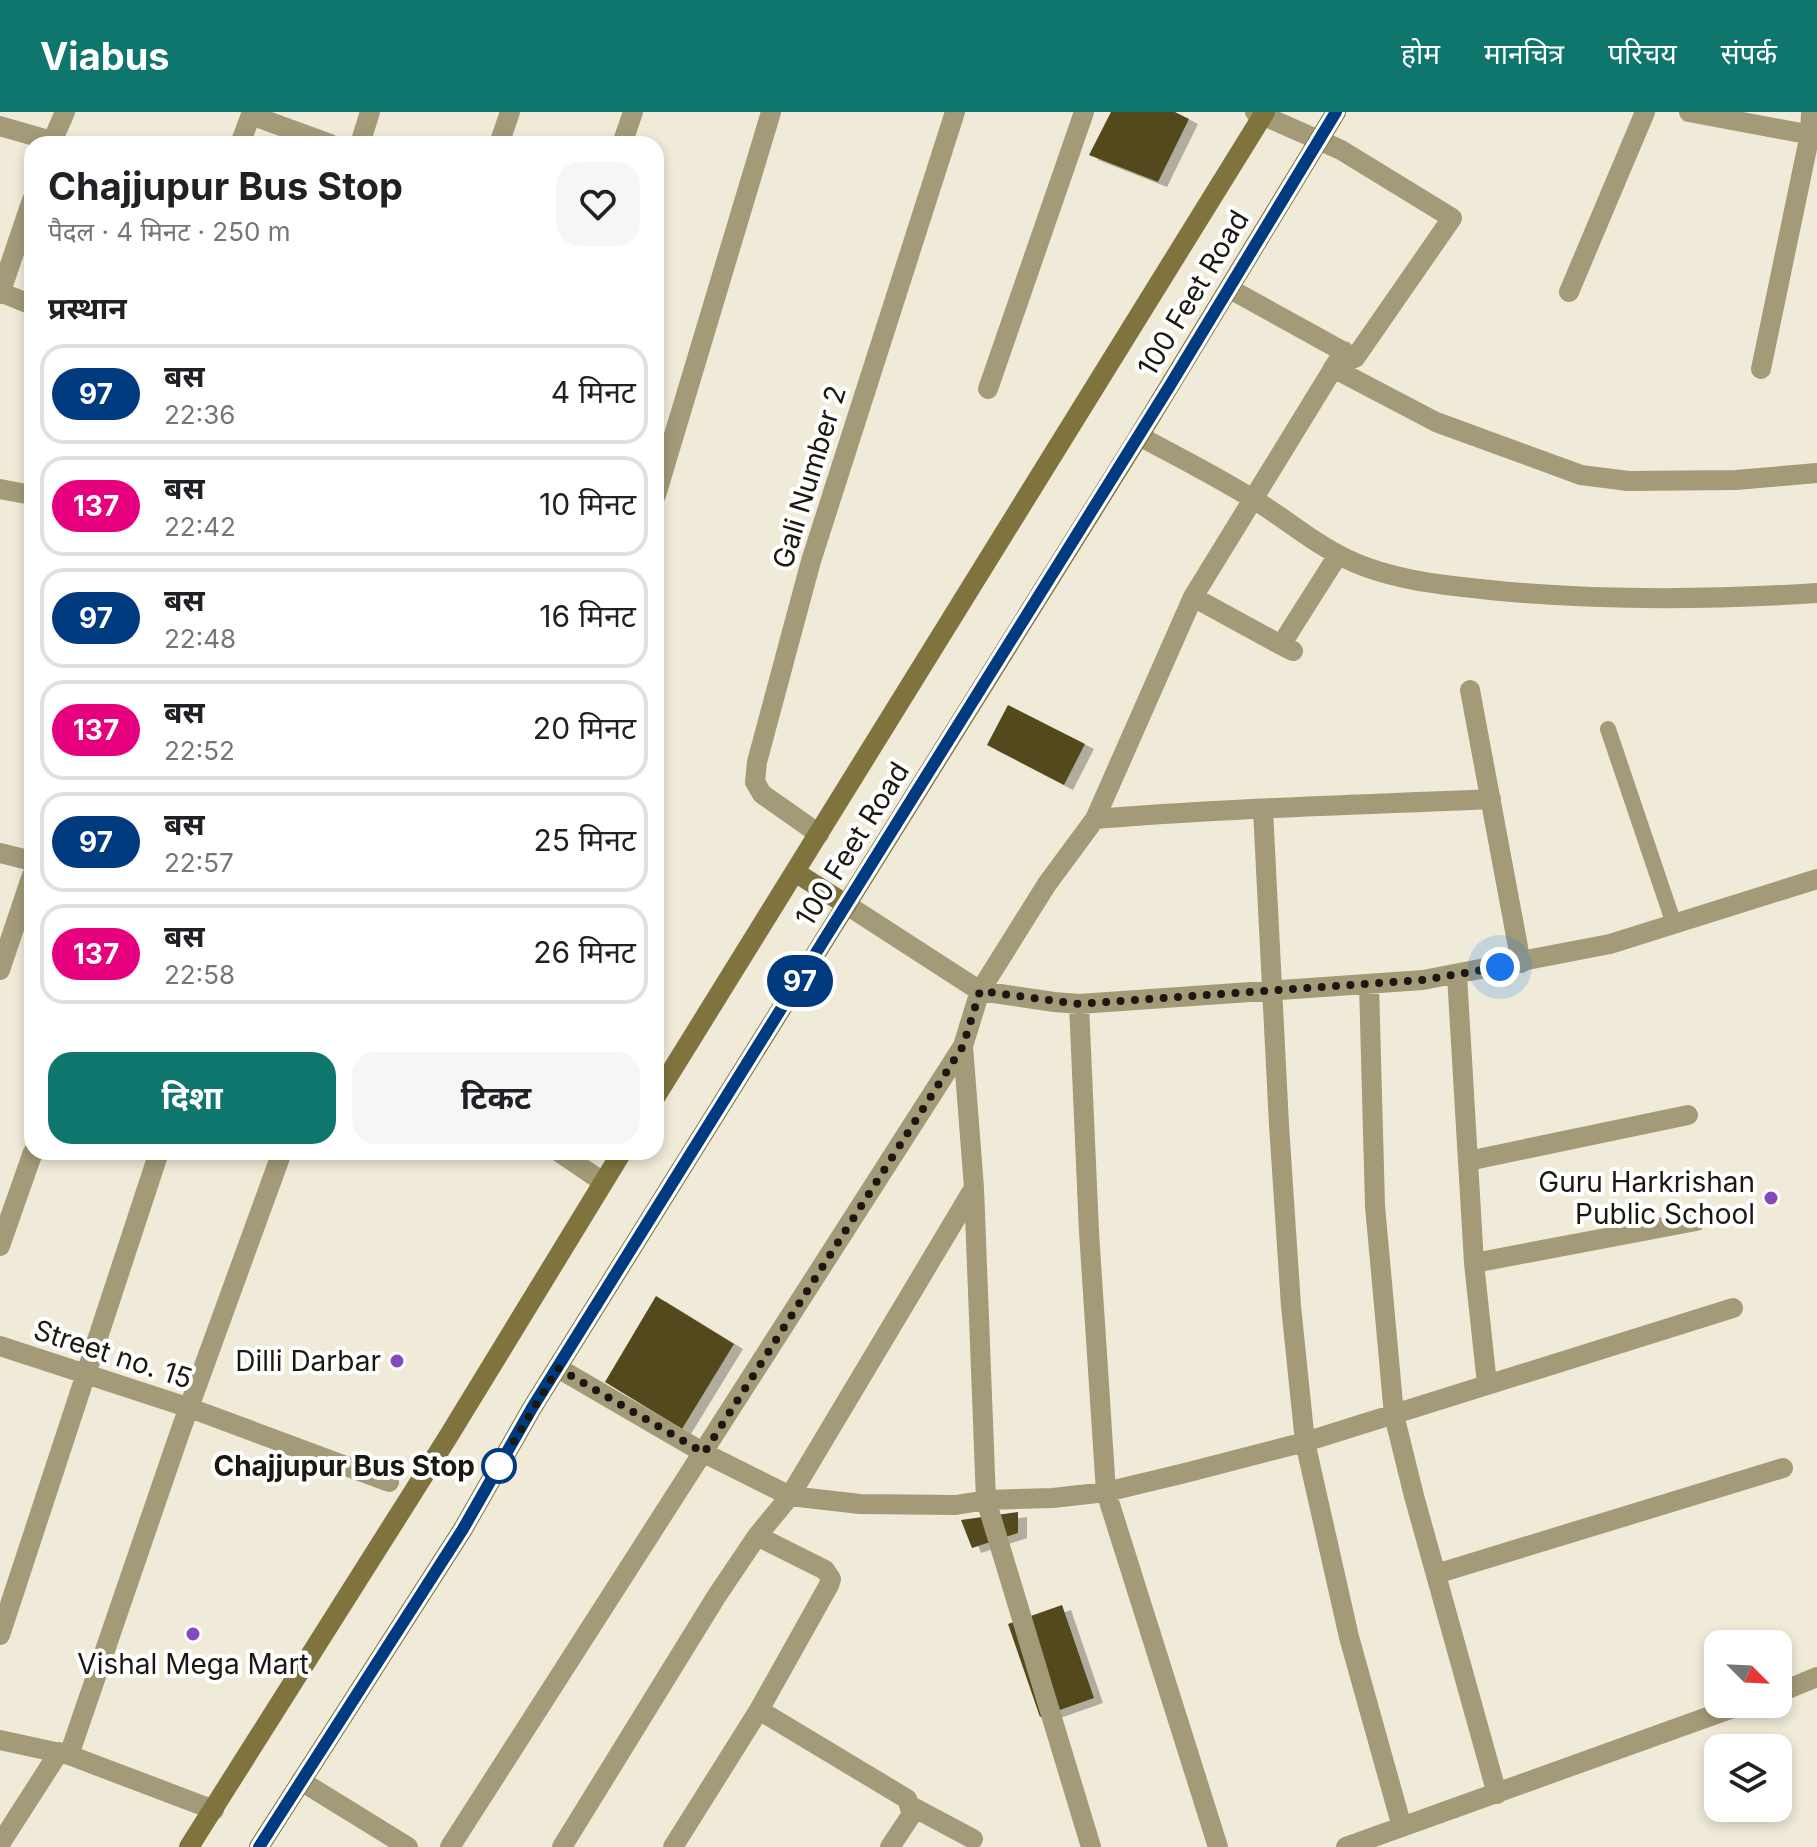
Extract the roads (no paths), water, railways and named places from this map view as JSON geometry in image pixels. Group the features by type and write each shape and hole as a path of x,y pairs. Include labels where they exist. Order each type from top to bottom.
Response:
{"main road":[{"name":"100 Feet Road","path":"259,1847 463,1529 558,1368 1139,436 1336,112"},
{"name":"100 Feet Road","path":"664,1083 1261,113"},
{"path":"795,872 847,905"},
{"path":"189,1847 448,1437 617,1160"}],"street":[{"path":"55,136 65,112"},
{"path":"362,136 370,112"},
{"path":"502,136 510,112"},
{"path":"625,136 633,112"},
{"path":"664,468 771,112"},
{"name":"Gali Number 2","path":"819,834 762,794 755,782 757,762 811,561 955,112"},
{"path":"988,389 1084,112"},
{"path":"1569,292 1645,112"},
{"path":"1689,112 1813,135"},
{"path":"1761,369 1813,135 1811,112"},
{"path":"243,136 251,113 310,136"},
{"path":"1261,113 1319,139 1452,218 1355,358 1339,360"},
{"path":"0,126 32,136"},
{"path":"24,223 0,292 24,302"},
{"path":"1230,289 1436,422 1581,475 1628,481 1736,480 1817,473"},
{"path":"450,1847 963,1046 980,991 1047,884 1095,819 1193,597 1339,360"},
{"path":"1139,436 1255,500 1338,555 1396,576 1456,587 1535,595 1665,599 1817,593"},
{"path":"0,489 24,494"},
{"path":"1193,597 1287,648 1338,555"},
{"path":"1470,690 1521,963"},
{"path":"1095,819 1223,809 1263,810 1491,799"},
{"path":"1263,810 1291,1306 1305,1442 1349,1637 1402,1827"},
{"path":"0,853 24,859"},
{"path":"847,905 980,991 1079,1004 1457,975 1610,944 1817,879"},
{"path":"0,970 24,899"},
{"path":"1457,975 1474,1263 1487,1384"},
{"path":"1369,984 1375,1206 1394,1415 1497,1794"},
{"path":"1079,1004 1089,1232 1106,1492 1218,1847"},
{"path":"963,1046 974,1188 986,1500 1091,1847"},
{"path":"1468,1161 1688,1115"},
{"path":"0,1246 30,1160"},
{"path":"0,1635 156,1160"},
{"path":"0,1844 64,1754 279,1160"},
{"path":"571,1160 603,1182"},
{"path":"562,1847 716,1597 757,1536 790,1496 974,1188"},
{"path":"1474,1263 1696,1221"},
{"path":"558,1368 704,1453 790,1496 860,1504 956,1505 1106,1492 1305,1442 1733,1308"},
{"name":"Street no. 15","path":"0,1346 190,1408 389,1482"},
{"path":"1436,1574 1783,1468"},
{"path":"673,1847 759,1710 831,1579 825,1570 757,1536"},
{"path":"1792,1687 1817,1677"},
{"path":"759,1710 897,1792 911,1806 973,1839"},
{"path":"1346,1847 1706,1718"},
{"path":"0,1740 64,1754 214,1810"},
{"path":"301,1781 408,1847"},
{"path":"890,1847 912,1814 911,1806"}],"lane":[{"path":"1608,729 1674,924"}],"place":[{"name":"Guru Harkrishan Public School","path":"1771,1198"},
{"name":"Dilli Darbar","path":"397,1361"},
{"name":"Chajjupur Bus Stop","path":"499,1466"},
{"name":"Vishal Mega Mart","path":"193,1634"}]}
